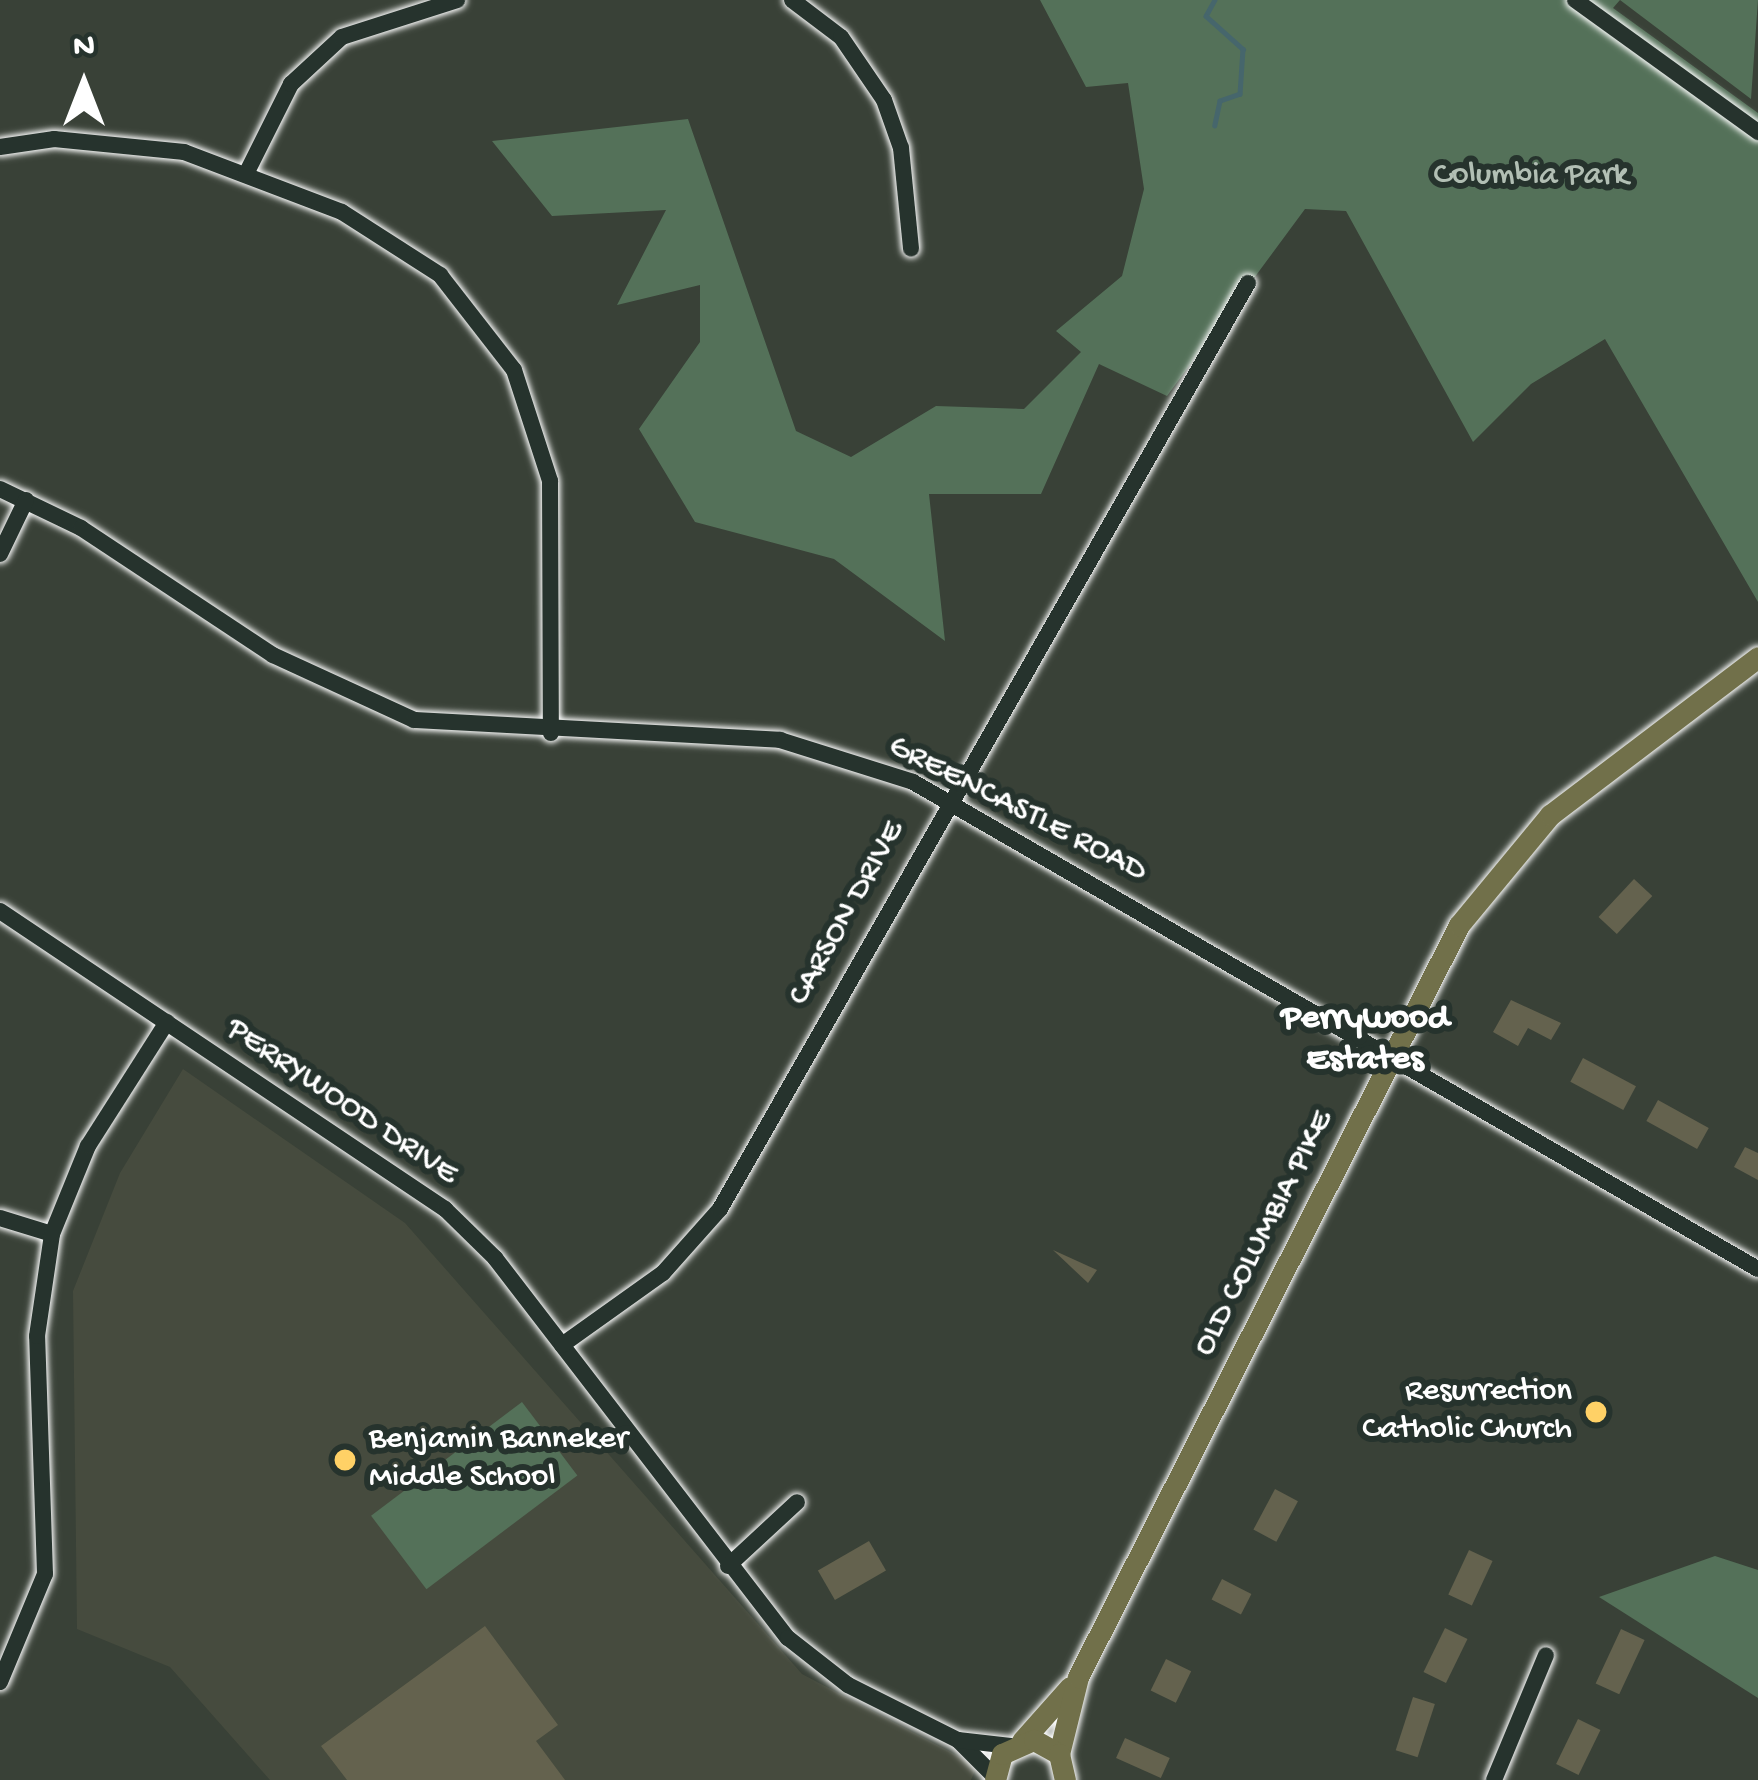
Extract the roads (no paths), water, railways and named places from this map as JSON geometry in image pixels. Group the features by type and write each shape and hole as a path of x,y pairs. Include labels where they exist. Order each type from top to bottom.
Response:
{"main road":[{"name":"OLD COLUMBIA PIKE","path":"1059,1754 1078,1678 1391,1059 1502,865 1758,657"},
{"name":"OLD COLUMBIA PIKE","path":"995,1778 1016,1743 1078,1678"},
{"path":"1016,1743 1059,1754 1065,1780"}],"street":[{"path":"246,174 291,84 342,37 457,0"},
{"path":"791,0 842,37 884,100 902,148 911,249"},
{"path":"1575,0 1758,131"},
{"path":"0,147 124,142 246,174 400,243 469,307 514,370 550,481 551,733"},
{"name":"CARSON DRIVE","path":"562,1345 697,1241 946,799 1248,284"},
{"name":"GREENCASTLE ROAD","path":"0,489 26,500 364,703 414,720 551,733 780,740 946,799 1758,1269"},
{"path":"0,554 26,500"},
{"name":"PERRYWOOD DRIVE","path":"0,911 445,1209 562,1345 788,1638 848,1685 958,1740 995,1778"},
{"path":"0,1682 21,1653 45,1574 37,1336 52,1234 88,1146 167,1022"},
{"path":"0,1218 52,1234"},
{"path":"728,1566 797,1502"},
{"path":"1494,1780 1546,1655"},
{"name":"PERRYWOOD DRIVE","path":"958,1740 1016,1743"}],"waterway":[{"path":"1215,0 1206,16 1243,49 1240,94 1220,101 1215,125"}],"place":[{"name":"Resurrection Catholic Church","path":"1596,1412"},
{"name":"Benjamin Banneker Middle School","path":"345,1460"}],"district":[{"name":"Perrywood Estates","path":"1365,1040"}],"park label":[{"name":"Columbia Park","path":"1531,177"}]}
